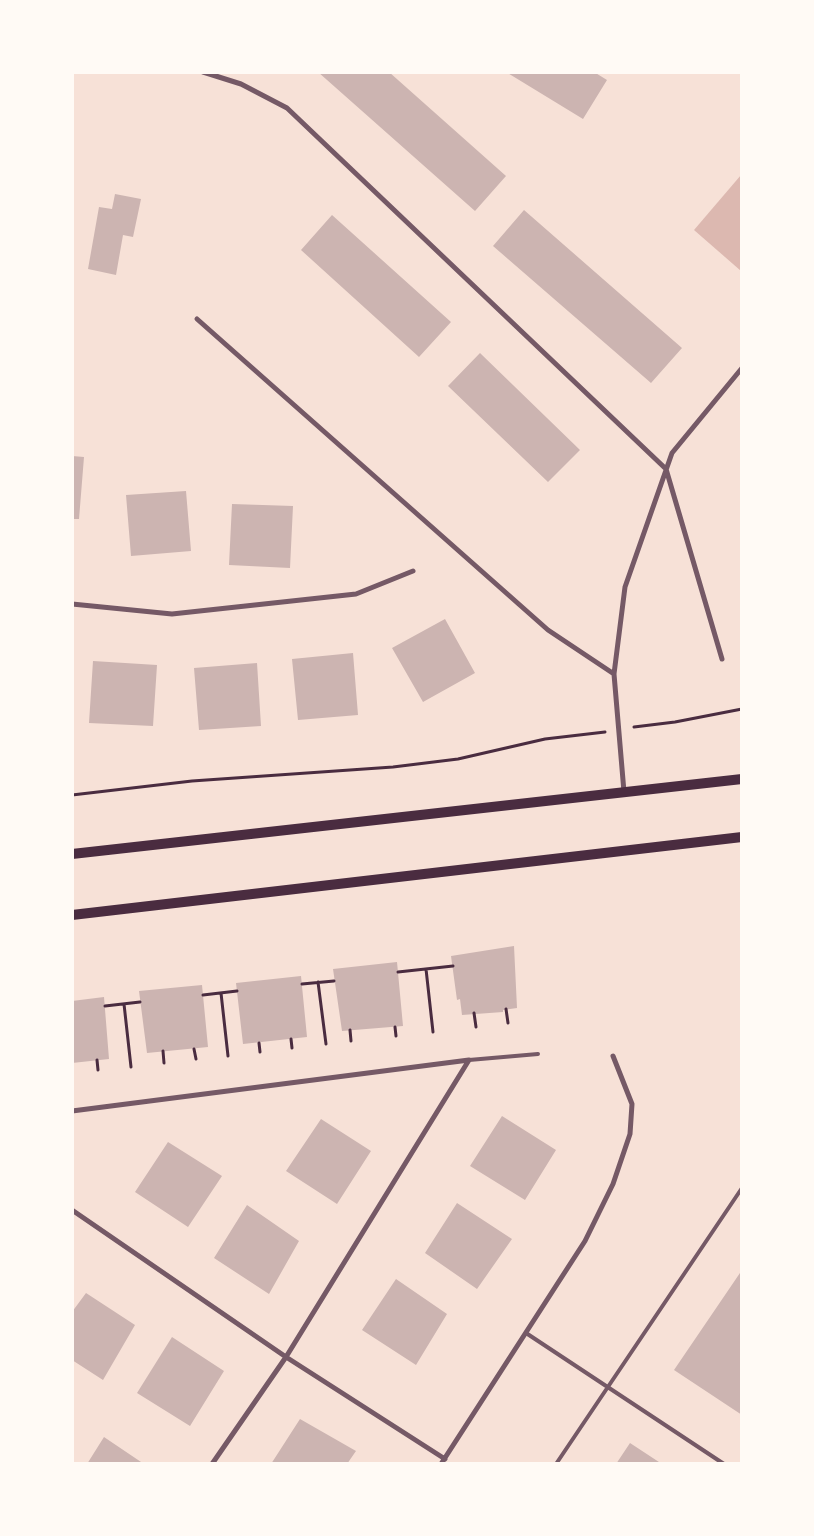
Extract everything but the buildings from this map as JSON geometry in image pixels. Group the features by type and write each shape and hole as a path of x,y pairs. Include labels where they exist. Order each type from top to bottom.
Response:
{"main road":[{"path":"72,854 742,779"},
{"path":"72,915 742,837"}],"street":[{"path":"203,72 241,84 287,108 666,469 722,659"},
{"path":"197,319 548,630 614,674"},
{"path":"624,792 614,674 625,587 672,453 742,368"},
{"path":"72,604 172,614 356,594 413,571"},
{"path":"72,1210 286,1357 443,1461 585,1241 613,1184 630,1134 632,1104 613,1056"},
{"path":"72,1111 469,1060"},
{"path":"212,1464 286,1357 469,1060"}],"lane":[{"path":"469,1060 538,1054"},
{"path":"556,1464 742,1188"},
{"path":"526,1333 724,1464"}],"path":[{"path":"72,796 192,781 393,767 458,759 545,739 592,735 742,709"},
{"path":"398,972 453,966"},
{"path":"426,969 433,1032"},
{"path":"302,984 334,981"},
{"path":"318,982 326,1044"},
{"path":"203,995 237,991"},
{"path":"221,993 228,1056"},
{"path":"105,1006 140,1002"},
{"path":"124,1004 131,1066"},
{"path":"506,1009 508,1023"},
{"path":"474,1013 476,1027"},
{"path":"395,1027 396,1036"},
{"path":"350,1030 351,1041"},
{"path":"291,1039 292,1048"},
{"path":"259,1043 260,1052"},
{"path":"194,1049 196,1059"},
{"path":"163,1051 164,1063"},
{"path":"97,1060 98,1070"}],"shaded area":[{"path":"741,175 741,271 694,230"}]}
